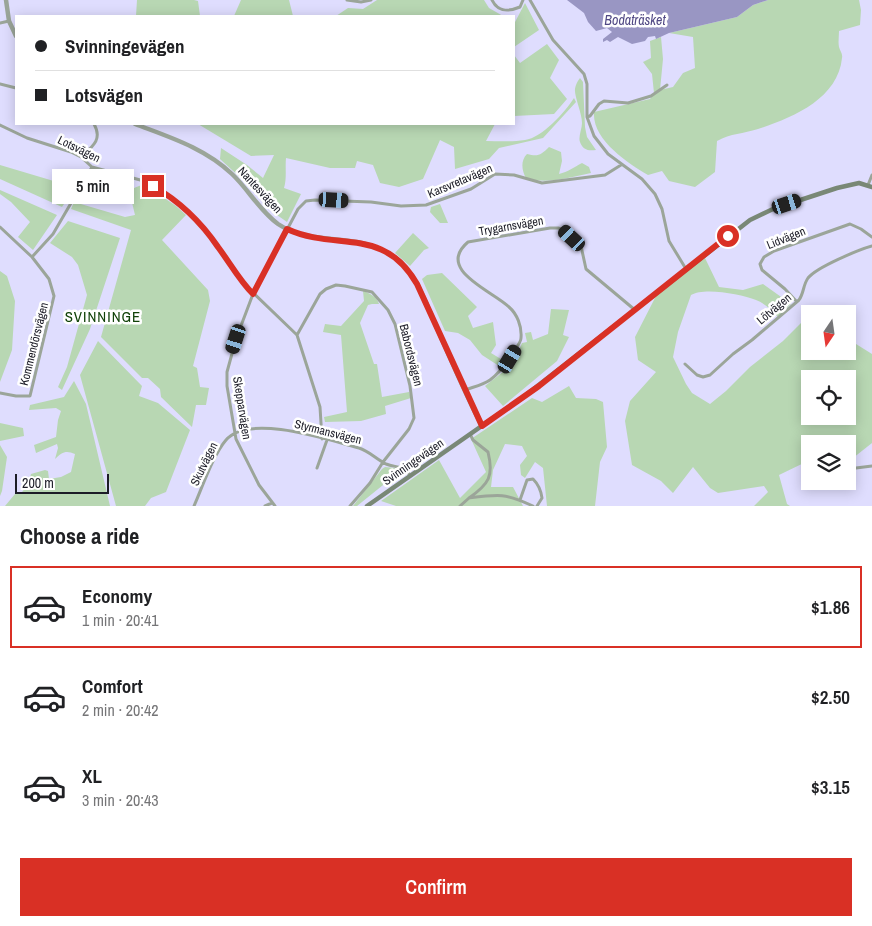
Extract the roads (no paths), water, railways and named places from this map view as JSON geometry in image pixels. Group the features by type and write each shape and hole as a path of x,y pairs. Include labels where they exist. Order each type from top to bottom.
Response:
{"main road":[{"name":"Svinningevägen","path":"367,506 539,386 739,227 761,214 837,188 859,183 870,186"}],"street":[{"path":"6,0 9,21 15,34"},
{"path":"347,0 361,2 371,0"},
{"path":"492,0 497,8 506,10 520,7 523,0"},
{"path":"530,0 553,40 584,74 587,84 587,116 597,141 621,165 642,179 655,194 660,205 669,241 686,269"},
{"path":"0,24 9,21"},
{"path":"0,84 15,88"},
{"path":"587,116 590,116 600,103 604,101 628,103 651,96 667,85"},
{"name":"Lotsvägen","path":"0,125 27,138 64,149 81,157 92,167 144,181 182,206 201,225 253,294 298,335"},
{"path":"81,157 96,141 98,133 94,125"},
{"name":"Nantesvägen","path":"138,125 186,144 219,163 240,182 268,215 287,229 306,236 365,244 380,248 397,260 410,273 417,284 482,426"},
{"name":"Karsvretavägen","path":"287,229 298,209 306,201 371,202 401,206 426,205 471,189 495,174 514,175 536,183 542,183 605,175 621,165"},
{"path":"32,257 53,234 92,167"},
{"path":"870,186 872,175"},
{"name":"Lidvägen","path":"797,302 762,270 760,264 764,257 779,249 850,224 872,237"},
{"name":"Kommendörsvägen","path":"0,227 32,257 51,284 54,296 30,396 0,393"},
{"name":"Trygarnsvägen","path":"465,390 492,378 510,359 522,339 516,315 508,306 472,282 458,263 459,251 468,242 550,228 564,230 581,246 586,269 635,310"},
{"name":"Skepparvägen","path":"265,506 274,504 258,485 234,434 227,386 227,372 236,339 253,294 287,229"},
{"name":"Lötvägen","path":"686,364 697,375 705,377 710,375 797,302 807,279 812,275 857,250 872,246"},
{"name":"Babordsvägen","path":"298,335 319,296 331,286 345,286 370,291 378,297 388,310 395,324 412,394 414,415 410,428 383,462 370,483 350,506"},
{"path":"298,335 320,407 322,439"},
{"name":"Styrmansvägen","path":"234,434 258,428 272,428 328,440 365,450 383,462 401,467 410,475"},
{"name":"Skutvägen","path":"194,506 221,447 227,438 234,434"},
{"path":"460,506 480,490 490,477 491,470 488,452 473,440 470,434"},
{"path":"317,468 328,440"},
{"path":"856,469 872,466"},
{"path":"520,500 527,480 532,479 536,482 542,493 542,498 537,506"},
{"path":"469,498 495,494 520,500 532,506"}],"water":[{"name":"Bodaträsket","path":"567,0 768,0 753,5 737,17 669,33 656,39 655,36 648,37 645,41 632,44 618,37 610,42 607,40 603,42 603,39 612,32 607,28 596,31 588,22 584,13"}],"district":[{"name":"SVINNINGE","path":"103,316"}]}
